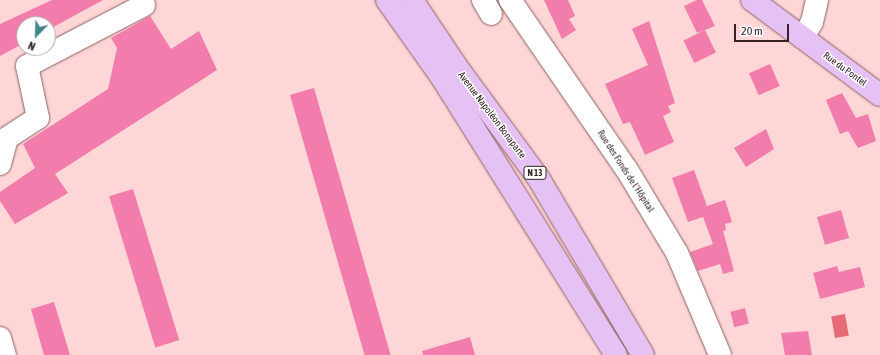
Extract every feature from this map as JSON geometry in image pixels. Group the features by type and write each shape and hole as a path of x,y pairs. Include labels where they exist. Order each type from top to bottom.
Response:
{"main road":[{"name":"Avenue Napoléon Bonaparte","path":"387,0 441,76 616,355"},
{"name":"Avenue Napoléon Bonaparte","path":"412,0 456,66 539,179 643,355"},
{"name":"Rue du Pontel","path":"752,0 880,95"}],"street":[{"name":"Rue des Fonds de l'Hôpital","path":"510,0 627,170 677,253 720,355"},
{"path":"803,38 812,22 817,0"},
{"path":"0,164 7,138 38,118 27,66 144,5"},
{"path":"0,338 5,355"}],"shaded area":[{"path":"845,314 849,336 835,338 831,316"}],"building":[{"path":"52,0 103,0 56,26 56,16 17,16"},
{"path":"544,0 568,0 575,16 569,19 576,30 562,39"},
{"path":"697,0 702,0 715,26 697,33 684,6"},
{"path":"150,16 171,49 199,31 217,70 55,174 68,193 15,224 0,201 0,192 35,168 23,144 108,89 117,48 111,38"},
{"path":"16,17 16,47 0,56 0,24"},
{"path":"649,21 675,103 668,106 671,112 663,116 674,142 645,155 630,122 623,124 605,84 648,65 632,29"},
{"path":"705,30 716,52 694,63 683,41"},
{"path":"770,64 780,86 759,95 749,73"},
{"path":"314,88 391,355 365,355 290,95"},
{"path":"842,93 856,118 868,114 876,141 858,148 848,131 840,134 826,100"},
{"path":"766,129 774,149 746,167 734,148"},
{"path":"694,170 707,206 725,200 732,222 725,224 726,230 723,231 734,271 723,274 720,264 698,271 690,252 713,244 703,217 688,222 672,178"},
{"path":"133,189 179,340 155,347 109,196"},
{"path":"841,210 849,238 825,245 817,217"},
{"path":"837,266 839,272 860,267 865,287 820,299 813,273"},
{"path":"54,302 70,355 44,355 31,309"},
{"path":"745,308 749,324 734,327 730,312"},
{"path":"808,331 812,355 785,355 781,333"},
{"path":"470,337 475,355 423,355 422,351"}]}
